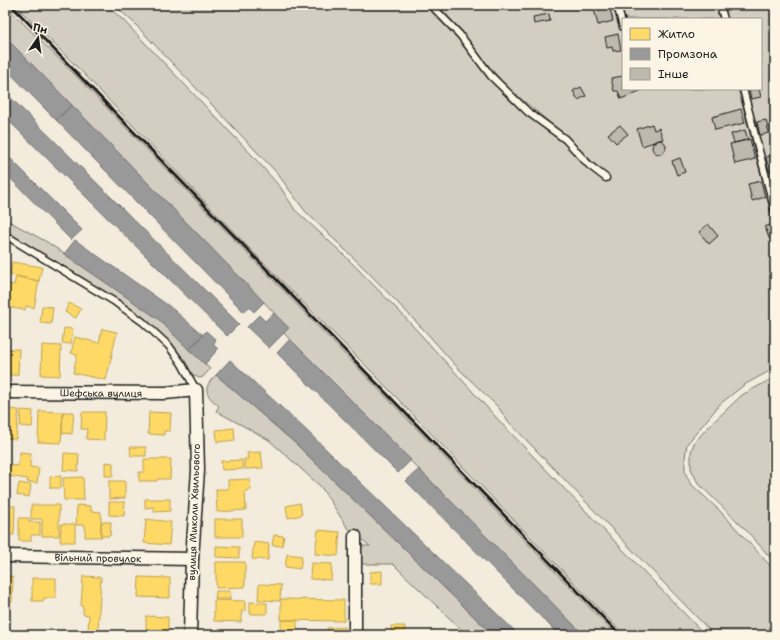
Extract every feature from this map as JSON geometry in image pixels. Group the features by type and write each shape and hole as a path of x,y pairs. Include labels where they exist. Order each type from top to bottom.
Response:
{"street":[{"name":"Шефська вулиця","path":"5,392 165,393 196,390"},
{"name":"вулиця Миколи Хвильового","path":"190,635 192,559 198,470 196,390"},
{"path":"354,635 355,536"},
{"name":"Вільний провулок","path":"5,556 192,559"}],"lane":[{"path":"431,5 460,35 491,76 532,116 565,139 589,165 606,178"},
{"path":"617,5 622,24"},
{"path":"720,5 724,18"},
{"path":"743,90 775,212"},
{"path":"5,235 115,302 143,322 169,346 182,364 196,390"}],"shaded area":[{"path":"5,5 77,77 616,635 584,635 290,340 284,333 288,328 264,302 5,37"},
{"path":"15,5 106,5 123,20 251,154 281,188 295,210 341,252 400,312 504,426 705,635 624,635 370,370 245,244 83,73"},
{"path":"114,5 427,5 463,42 495,83 533,120 564,143 586,166 606,181 610,178 560,131 508,88 436,5 716,5 719,18 622,18 622,90 738,90 775,228 775,368 744,385 720,404 687,444 685,472 690,483 720,511 775,571 775,635 714,635 508,421 498,407 457,367 425,331 366,270 305,211 277,173 133,22"},
{"path":"722,5 775,5 775,201 745,90 762,90 762,18 726,18"},
{"path":"5,219 47,242 157,318 210,369 203,377 199,378 193,375 184,363 117,300 5,231"},
{"path":"216,375 295,443 493,635 467,635 393,564 359,564 359,550 361,546 370,546 347,527 321,487 269,440 216,411 219,406 208,395 207,388"},
{"path":"775,377 775,563 748,532 698,483 691,469 691,452 694,443 707,428 742,395"}],"building: Житло":[{"path":"12,262 42,267 39,281 10,275"},
{"path":"16,276 39,281 34,308 26,306 25,310 5,307 8,284 14,285"},
{"path":"69,303 81,309 76,318 65,312"},
{"path":"42,306 53,307 51,324 40,323"},
{"path":"64,328 73,329 71,344 62,343"},
{"path":"102,329 117,332 106,380 73,373 77,355 71,353 75,337 99,343"},
{"path":"42,345 61,346 60,376 41,375"},
{"path":"5,349 19,349 18,375 5,375"},
{"path":"5,409 19,410 16,439 5,438"},
{"path":"21,410 33,411 32,427 20,426"},
{"path":"39,411 63,412 61,443 38,442"},
{"path":"63,412 74,412 72,434 62,433"},
{"path":"82,412 105,412 104,440 86,439 87,429 81,429"},
{"path":"149,412 171,413 170,431 164,431 164,435 148,434"},
{"path":"234,428 235,440 217,442 216,430"},
{"path":"130,447 146,447 146,456 131,456"},
{"path":"20,452 31,453 30,467 39,468 37,483 27,482 28,479 8,476 9,465 18,466"},
{"path":"261,452 263,468 245,469 244,459 248,459 247,453"},
{"path":"64,453 79,454 78,471 63,470"},
{"path":"144,459 171,459 170,479 139,481 139,472 144,472"},
{"path":"242,460 243,469 222,470 221,461"},
{"path":"105,462 113,463 113,476 105,476"},
{"path":"61,476 61,488 50,488 50,477"},
{"path":"83,477 84,500 64,500 63,478"},
{"path":"250,479 251,490 245,491 246,510 217,512 216,489 228,489 228,480"},
{"path":"109,481 125,481 125,498 109,499"},
{"path":"19,483 31,485 29,497 17,495"},
{"path":"145,499 170,499 170,511 154,512 154,507 145,508"},
{"path":"109,502 125,502 124,516 109,515"},
{"path":"300,503 302,515 288,518 286,506"},
{"path":"31,505 59,505 59,536 42,536 42,519 31,519"},
{"path":"77,505 91,506 91,511 101,512 101,537 85,537 85,525 76,525"},
{"path":"5,506 15,506 14,535 5,535"},
{"path":"19,518 29,518 29,522 40,522 40,535 31,535 31,541 19,541"},
{"path":"146,519 171,522 169,545 144,543"},
{"path":"215,519 242,519 242,537 215,537"},
{"path":"101,522 111,522 110,536 101,536"},
{"path":"61,524 75,524 75,542 60,542"},
{"path":"318,530 340,532 338,556 315,554"},
{"path":"274,535 284,536 282,546 272,545"},
{"path":"254,542 269,544 268,560 252,559"},
{"path":"216,546 239,547 239,558 216,557"},
{"path":"287,554 302,556 300,569 285,567"},
{"path":"216,562 245,562 245,587 216,588"},
{"path":"311,563 332,564 331,580 310,579"},
{"path":"382,571 382,584 370,584 370,572"},
{"path":"5,576 13,577 12,602 5,602"},
{"path":"83,576 101,577 98,631 88,630 89,615 83,614 83,606 81,606"},
{"path":"139,577 170,578 170,598 138,597"},
{"path":"32,578 56,578 56,598 44,598 44,601 32,601"},
{"path":"259,584 281,585 280,601 258,600"},
{"path":"216,591 230,591 230,599 215,599"},
{"path":"281,599 344,600 344,621 281,620"},
{"path":"214,600 245,601 245,611 242,610 241,622 214,621"},
{"path":"250,602 267,603 267,614 250,614"},
{"path":"146,616 168,617 168,635 146,635"},
{"path":"281,620 297,620 297,635 281,635"},
{"path":"391,626 405,626 405,634 391,633"},
{"path":"345,627 345,635 328,635 327,628"},
{"path":"5,632 15,632 14,635 5,635"}],"building: Промзона":[{"path":"5,37 72,105 56,120 5,68"},
{"path":"5,92 239,324 227,336 5,117"},
{"path":"72,105 264,302 254,312 249,307 244,312 56,120"},
{"path":"5,153 82,230 71,240 5,173"},
{"path":"75,240 169,306 203,335 189,350 157,318 64,254"},
{"path":"274,313 289,328 269,348 247,327 259,315 265,321"},
{"path":"206,331 216,340 213,344 218,349 205,364 189,350"},
{"path":"290,339 411,460 398,473 277,353"},
{"path":"230,360 307,431 519,635 493,635 295,443 216,375"},
{"path":"419,469 584,635 559,635 406,481"}],"building: Інше":[{"path":"593,5 609,5 613,21 598,25"},
{"path":"549,14 550,21 534,24 533,17"},
{"path":"618,34 621,50 613,51 612,47 607,48 605,37"},
{"path":"622,76 622,90 642,90 621,99 618,91 614,91 611,78"},
{"path":"581,87 586,96 578,100 573,91"},
{"path":"749,90 759,90 761,97 751,99"},
{"path":"741,109 745,123 715,130 712,117"},
{"path":"766,120 769,133 760,135 757,122"},
{"path":"652,124 654,130 659,128 663,139 642,146 637,129"},
{"path":"620,125 628,134 616,143 608,134"},
{"path":"745,130 748,140 734,143 731,134"},
{"path":"750,139 755,159 735,164 730,144"},
{"path":"659,140 664,142 666,147 664,152 659,154 654,152 652,147 654,142"},
{"path":"775,155 774,173 774,170 769,171 766,157"},
{"path":"680,158 685,172 677,175 672,161"},
{"path":"761,181 765,197 752,201 748,184"},
{"path":"708,224 718,236 709,244 699,232"},
{"path":"772,224 775,236 769,238 765,227"}],"railway":[{"path":"11,5 620,635"}]}
